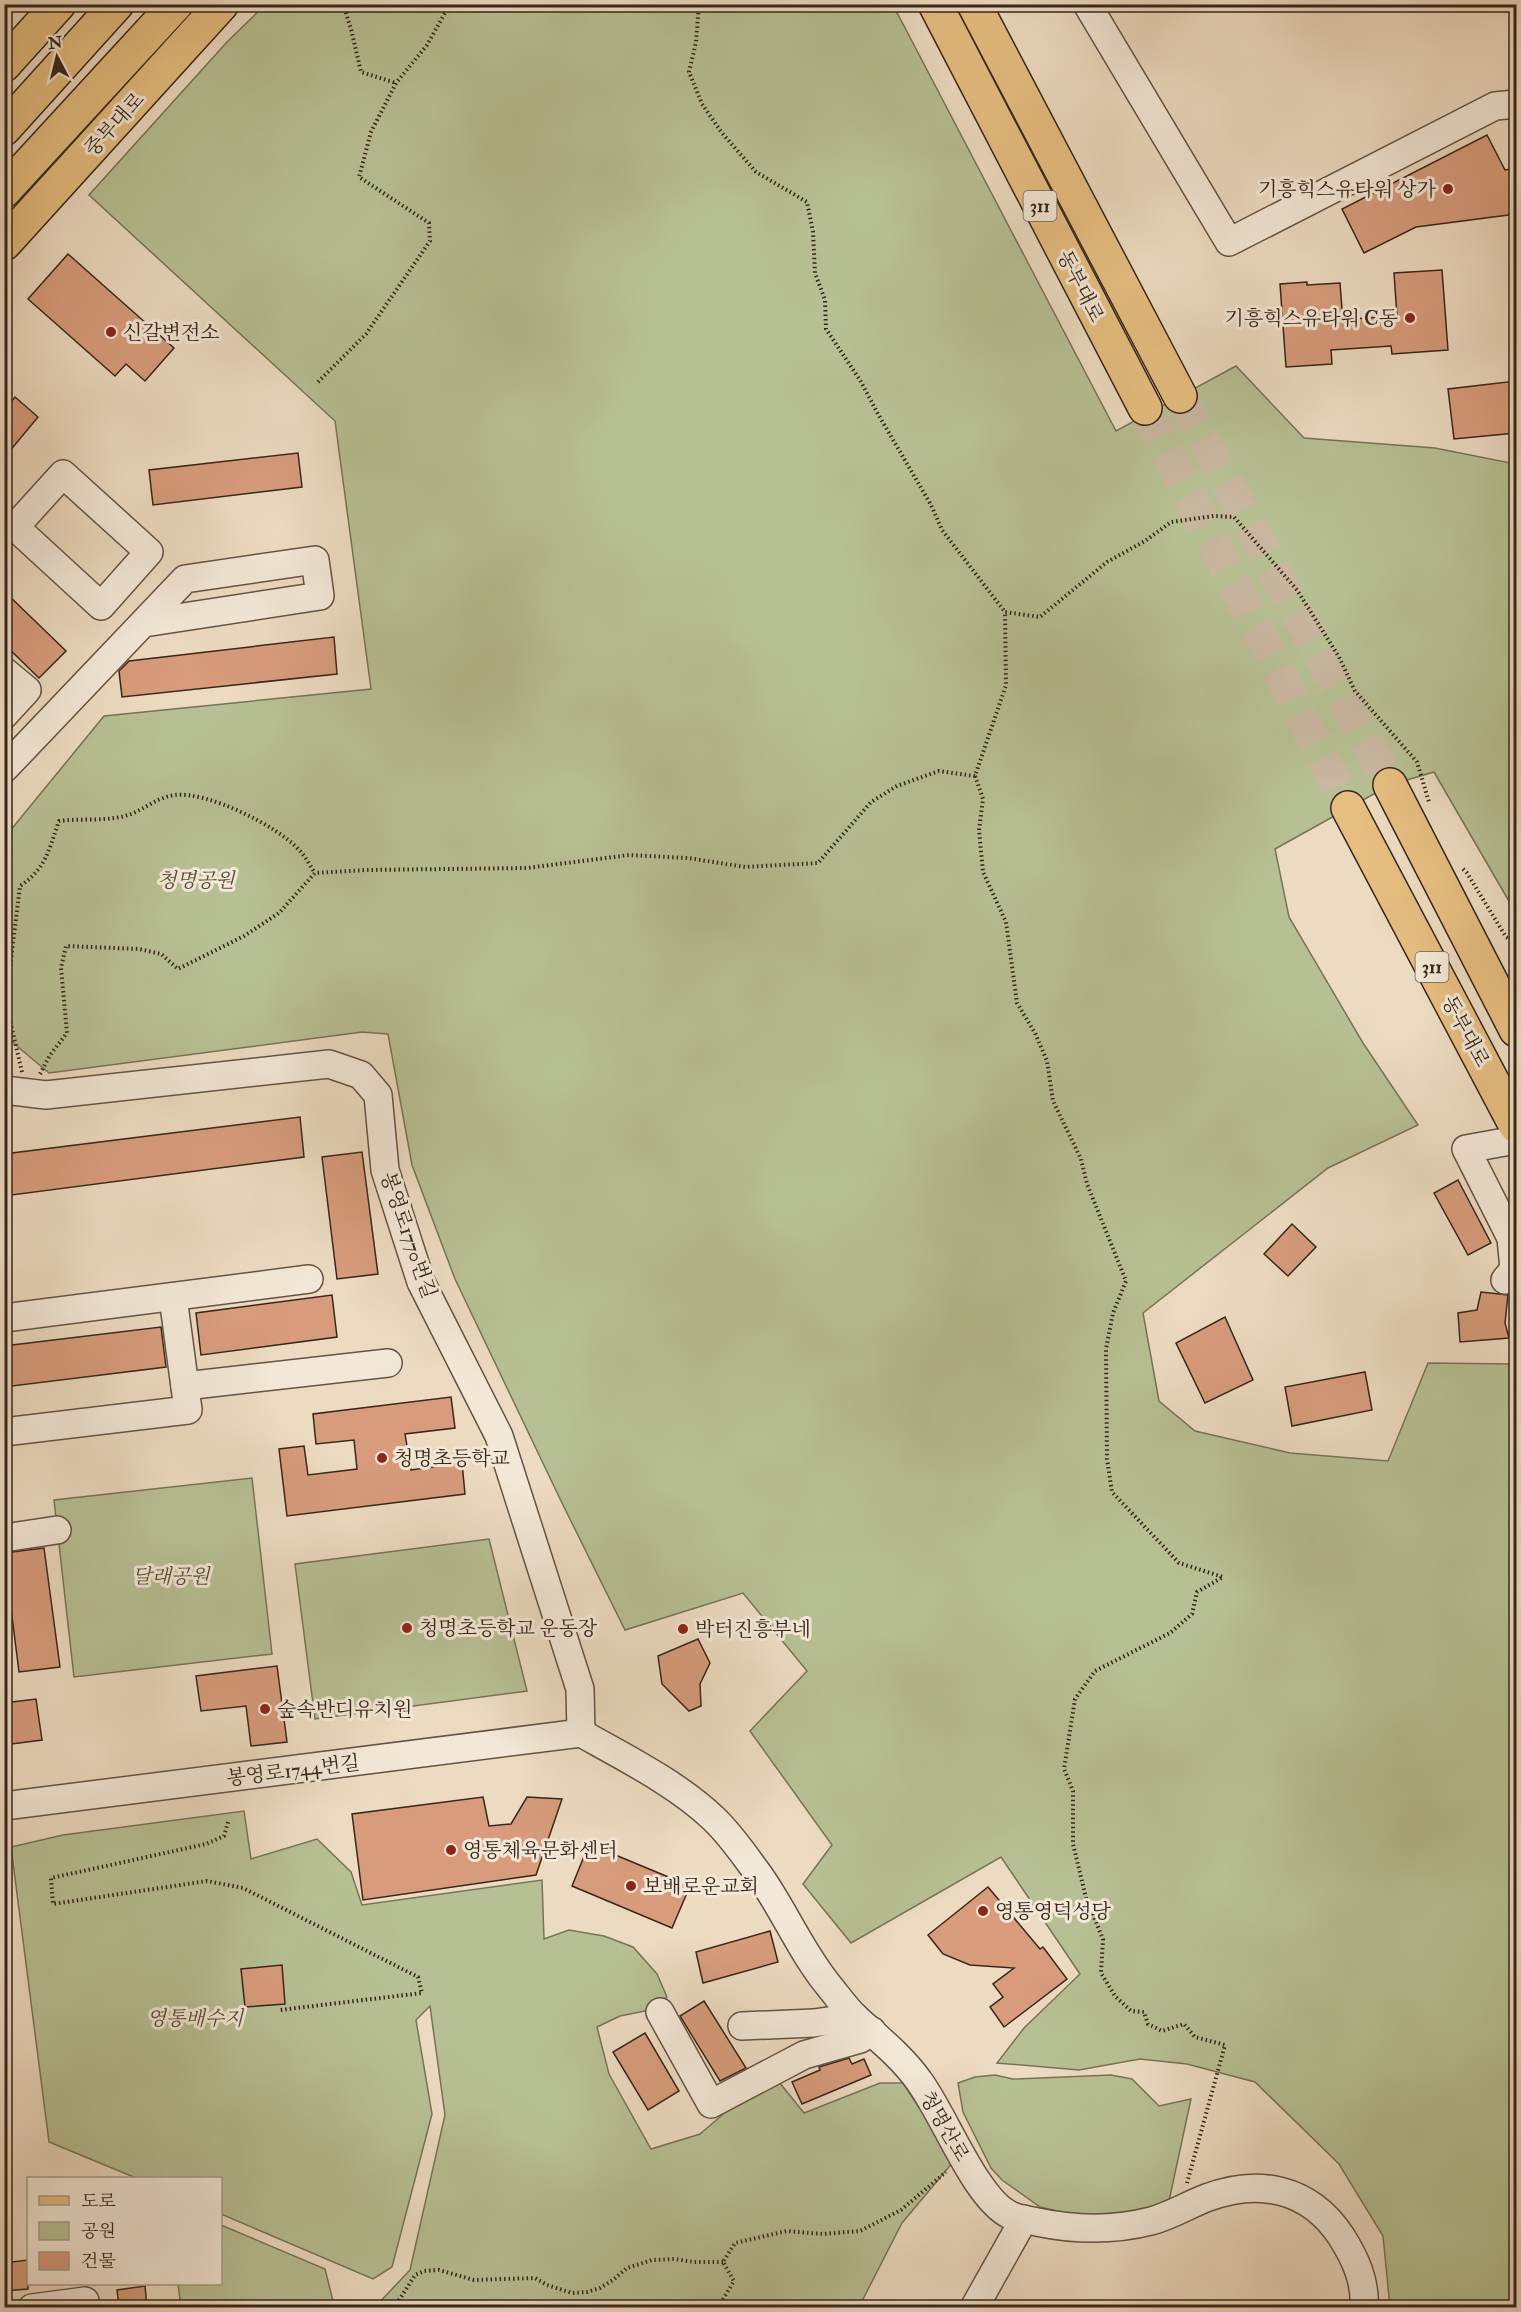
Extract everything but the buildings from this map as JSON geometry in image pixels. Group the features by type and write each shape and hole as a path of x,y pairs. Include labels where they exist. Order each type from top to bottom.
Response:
{"main road":[{"path":"4,65 59,4"},
{"path":"4,129 117,4"},
{"path":"4,191 176,4"},
{"name":"중부대로","path":"4,244 222,4"},
{"name":"동부대로","path":"935,4 1145,408"},
{"name":"동부대로","path":"974,4 1180,396"},
{"name":"311","path":"1390,785 1516,1030"},
{"name":"동부대로","path":"1348,808 1516,1126"}],"street":[{"path":"1087,4 1229,242 1495,106 1516,104"},
{"path":"63,474 149,552 126,578 101,606 15,527 63,474"},
{"path":"4,769 184,579 315,560 320,596 150,616"},
{"path":"126,578 150,616"},
{"path":"4,671 27,690 5,715 32,740"},
{"name":"봉영로1770번길","path":"24,1085 46,1095 329,1065 361,1075 378,1095 385,1170 421,1282 500,1436 580,1689 581,1733"},
{"path":"1505,1280 1514,1269 1511,1238 1466,1149 1516,1140"},
{"path":"4,1318 309,1279"},
{"path":"4,1432 188,1410 173,1297"},
{"path":"185,1386 388,1363"},
{"path":"4,1538 57,1530"},
{"name":"청명산로","path":"581,1733 645,1769 703,1810 721,1826 767,1887 814,1965 864,2024 921,2084 971,2171 987,2195 1002,2210 1024,2220 1081,2229 1098,2229 1149,2222 1214,2195 1258,2188 1277,2189 1312,2205 1333,2225 1356,2265 1363,2283 1364,2307"},
{"name":"봉영로1744번길","path":"4,1806 581,1733"},
{"path":"660,2012 711,2104 804,2055 860,2038 864,2024 814,2023 742,2026"},
{"path":"974,2307 1024,2220"},
{"path":"32,2307 85,2301 86,2307"}],"path":[{"path":"343,4 360,72 396,83"},
{"path":"318,382 366,334 430,241 429,223 359,177 372,132 396,83 427,45 450,4"},
{"path":"699,4 696,42 689,72 702,104 722,133 756,172 807,202 813,232 815,273 825,300 826,328 860,380 931,505 942,530 1005,612 1006,685 975,776 982,799 980,830 983,872 1006,922 1017,1003 1035,1033 1047,1061 1053,1101 1081,1159 1087,1184 1126,1281 1113,1313 1106,1349 1107,1459 1113,1492 1179,1563 1223,1577 1197,1592 1192,1614 1170,1633 1095,1671 1075,1700 1064,1769 1074,1791 1073,1844 1086,1898 1103,1939 1101,1973 1115,1996 1131,2011 1143,2012 1148,2024 1162,2031 1184,2024 1195,2037 1225,2045 1187,2182 1185,2206"},
{"path":"1005,612 1040,617 1107,562 1145,541 1171,522 1214,516 1234,517 1297,590 1339,657 1355,691 1417,762 1430,803"},
{"path":"24,1085 67,1033 62,968 66,946 139,949 161,954 178,969 244,936 279,913 315,873 527,868 628,855 687,858 746,867 818,863 871,802 897,786 939,771 975,776"},
{"path":"24,1085 9,1016 8,984 14,930 20,886 35,876 42,866 59,821 110,819 130,814 175,795 197,797 253,817 299,849 315,873"},
{"path":"1459,866 1467,873 1506,937 1516,942"},
{"path":"228,1822 224,1836 206,1844 51,1878 53,1904 207,1881 243,1888 418,1977 422,1993 280,2010"},
{"path":"723,2262 735,2243 753,2238 787,2231 822,2234 860,2231 901,2210 943,2175"},
{"path":"394,2307 415,2275 424,2271 439,2270 474,2280 535,2278 547,2285 572,2293 600,2288 627,2268 652,2259 723,2262"},
{"path":"723,2262 734,2281 722,2301 724,2307"}],"green space":[{"name":"청명공원","path":"265,5 893,5 1116,431 1236,366 1304,438 1435,448 1516,464 1516,898 1510,903 1434,772 1390,785 1275,849 1289,917 1363,1043 1418,1125 1328,1168 1143,1313 1159,1401 1195,1431 1290,1453 1388,1461 1428,1363 1513,1364 1516,1369 1516,2307 1390,2307 1383,2236 1339,2164 1255,2082 1187,2064 1140,2059 1079,2070 997,2063 1024,2028 1080,1974 1001,1857 851,1943 803,1884 832,1845 750,1731 807,1671 743,1593 625,1630 455,1279 412,1165 388,1034 362,1032 49,1073 5,1036 5,837 104,716 371,689 335,421 89,195 227,42"},
{"name":"달래공원","path":"252,1478 272,1654 74,1677 54,1500"},
{"name":"청명초등학교 운동장","path":"489,1539 527,1691 315,1719 295,1564"},
{"name":"영통배수지","path":"244,1811 251,1859 317,1839 351,1872 362,1905 542,1880 544,1939 569,1930 604,1936 633,1947 657,1974 667,1997 650,2010 620,2016 597,2027 609,2074 651,2149 700,2134 729,2109 779,2082 804,2113 880,2083 903,2083 954,2161 902,2223 859,2307 375,2307 410,2270 445,2115 430,2006 416,2020 432,2114 392,2267 373,2279 222,2214 222,2177 134,2177 49,2142 11,1847 63,1835"},
{"path":"995,2075 1013,2079 1111,2075 1132,2079 1159,2106 1191,2099 1169,2201 1130,2215 1088,2218 1040,2207 1002,2180 991,2168 963,2112 958,2083 975,2077"},
{"path":"222,2225 325,2269 333,2301 327,2308 181,2307 178,2285 222,2285"}],"tunnel":[{"path":"1180,396 1390,785"},
{"path":"1145,408 1348,808"}],"place":[{"name":"기흥힉스유타워 상가","path":"1448,189"},
{"name":"기흥힉스유타워 C동","path":"1410,318"},
{"name":"신갈변전소","path":"111,332"},
{"name":"청명초등학교","path":"382,1458"},
{"name":"청명초등학교 운동장","path":"407,1628"},
{"name":"박터진흥부네","path":"683,1629"},
{"name":"숲속반디유치원","path":"265,1709"},
{"name":"영통체육문화센터","path":"451,1850"},
{"name":"보배로운교회","path":"631,1886"},
{"name":"영통영덕성당","path":"983,1911"}]}
